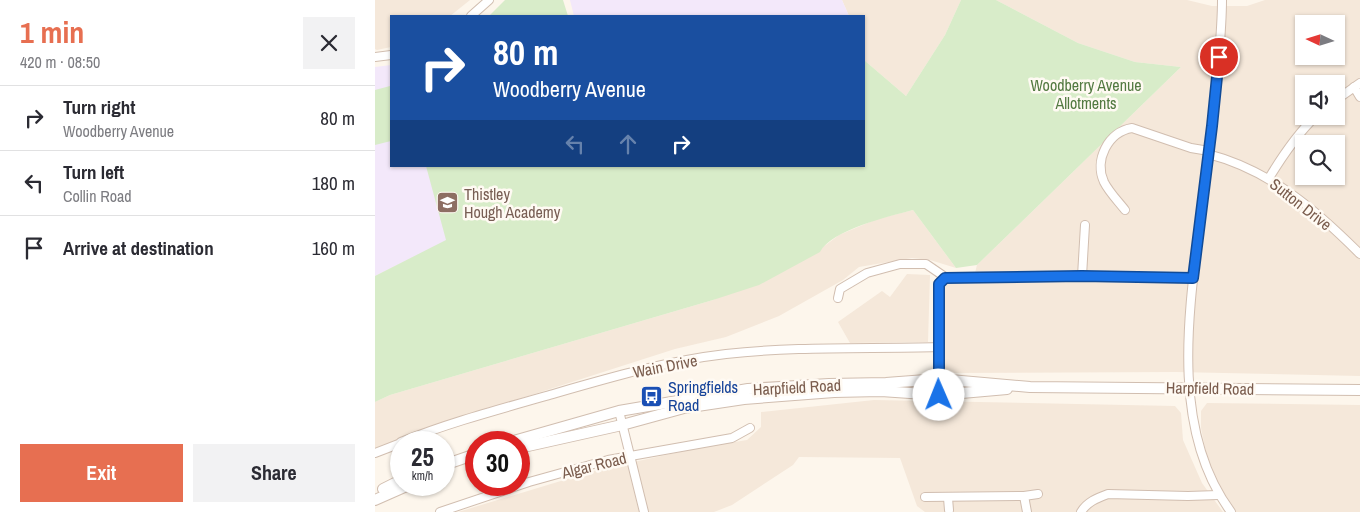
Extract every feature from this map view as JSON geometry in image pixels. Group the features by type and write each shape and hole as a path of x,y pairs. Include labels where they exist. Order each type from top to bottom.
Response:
{"street":[{"path":"472,15 489,0"},
{"path":"1222,0 1222,22 1209,152 1193,278 1188,360 1191,410 1197,442 1218,495 1231,512"},
{"path":"375,57 390,55"},
{"path":"1345,94 1357,85 1360,97"},
{"path":"1269,178 1285,152 1307,125"},
{"name":"Sutton Drive","path":"1125,210 1104,183 1100,160 1108,142 1124,130 1132,128 1240,163 1269,178 1302,200 1360,254"},
{"path":"1082,276 1085,224"},
{"path":"837,298 840,289 867,273 900,264 926,264 945,278 1082,276 1193,278"},
{"path":"939,395 939,284 945,278"},
{"name":"Wain Drive","path":"435,431 491,411 617,375 726,354 798,349 938,348"},
{"name":"Harpfield Road","path":"530,436 619,411 748,389 829,384 886,384 939,379 1031,387 1360,390"},
{"name":"Harpfield Road","path":"530,446 621,425 684,408 743,399 834,392 881,391 939,395 1031,387"},
{"path":"619,411 644,512"},
{"name":"Algar Road","path":"440,512 529,482 629,455 732,438 750,428"},
{"name":"Wain Drive","path":"375,453 390,447"},
{"path":"375,492 390,485"},
{"path":"375,500 390,493"},
{"path":"925,497 1024,496 1038,494"},
{"path":"1081,512 1084,506 1096,498 1108,494 1218,495"},
{"path":"1024,496 1027,512"},
{"path":"948,498 949,510"}],"shaded area":[{"path":"375,0 470,0 451,15 390,15 390,47 375,49"},
{"path":"570,0 842,0 849,15 574,15"},
{"path":"842,0 961,0 945,35 906,96 865,61 865,15 849,15"},
{"path":"996,0 1187,0 1212,6 1247,6 1265,0 1360,0 1360,376 1176,372 941,373 941,286 949,280 973,281 977,265 1181,67 1135,62 1078,43"},
{"name":"Thistley Hough Academy","path":"390,65 390,167 596,167 375,276 375,67"},
{"path":"913,210 956,268 930,260 912,258 859,267 843,280 779,316 726,337 675,349 419,431 390,431 390,443 375,449 375,402 390,395 713,300 823,247 839,235 877,219"},
{"path":"907,274 930,275 928,342 850,343 838,322 882,291 890,297"},
{"path":"874,400 1175,406 1181,413 1183,440 1202,483 1223,512 925,512 917,506 900,458 799,457 793,465 732,505 714,512 458,512 511,496 530,496 530,490 597,470 698,448 747,440 761,427 761,412"},
{"path":"1207,403 1360,405 1360,512 1235,512 1220,491 1209,467 1201,428 1201,411"}],"green space":[{"path":"505,0 563,0 568,15 490,15"},
{"name":"Woodberry Avenue Allotments","path":"961,0 996,0 1078,43 1135,62 1181,67 977,265 956,268 913,210 876,220 848,231 826,244 820,252 759,285 390,395 375,402 375,276 446,240 426,167 865,167 865,61 906,96 945,35"},
{"path":"390,86 390,141 375,145 375,90"}],"place":[{"name":"Thistley Hough Academy","path":"448,203"},
{"name":"Springfields Road","path":"652,396"}],"route":[{"path":"939,395 939,284 945,278 1082,276 1193,278 1219,57"}]}
